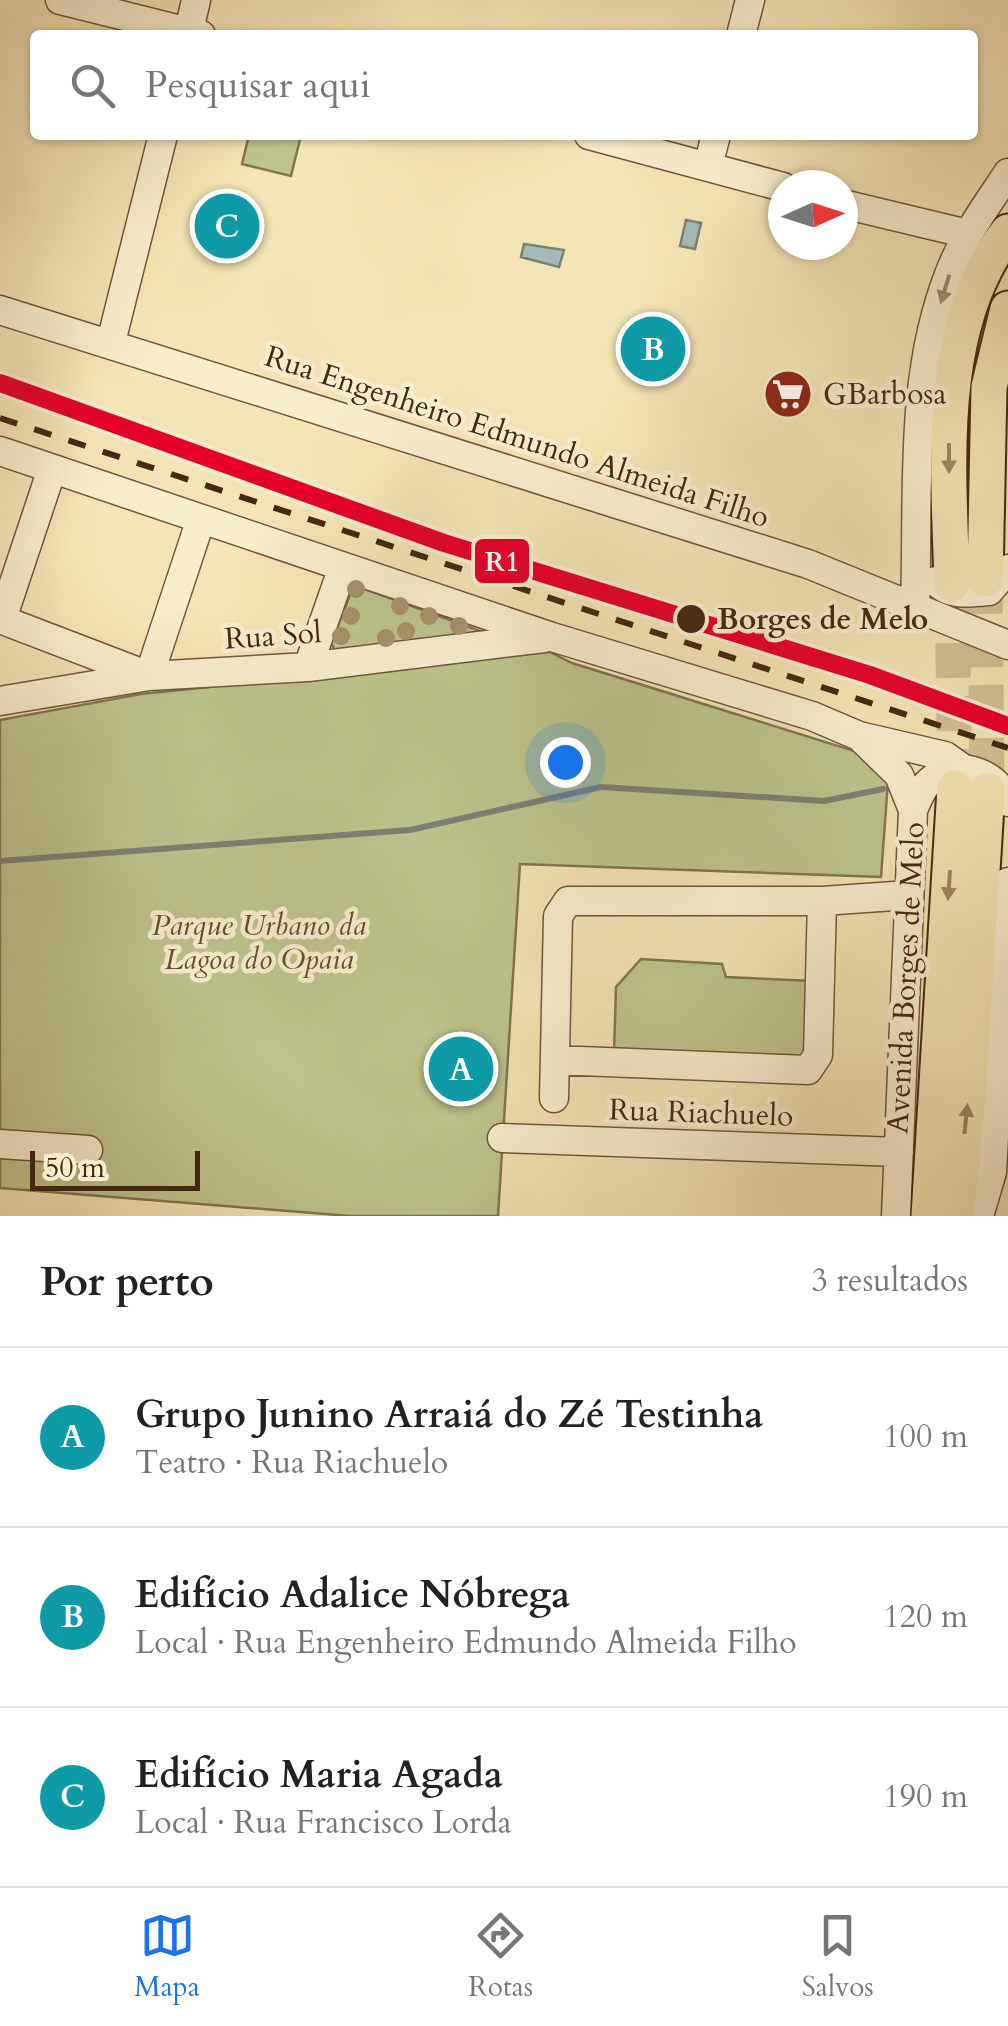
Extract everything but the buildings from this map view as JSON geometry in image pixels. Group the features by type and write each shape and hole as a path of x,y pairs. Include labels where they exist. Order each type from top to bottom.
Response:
{"main road":[{"path":"982,577 948,460 953,376 979,288 1008,232"},
{"path":"982,577 989,388 1008,310"},
{"path":"956,1216 968,1097 966,777"},
{"name":"Avenida Borges de Melo","path":"928,1216 966,777"}],"street":[{"path":"60,0 176,30"},
{"path":"192,30 196,0"},
{"path":"742,30 750,0"},
{"path":"111,342 162,140"},
{"path":"609,140 768,183"},
{"path":"708,166 715,140"},
{"path":"915,606 920,395 937,315 968,234 1008,173"},
{"path":"858,208 968,234"},
{"name":"Rua Engenheiro Edmundo Almeida Filho","path":"0,310 808,564 1008,645"},
{"path":"0,451 552,637 812,716 966,777"},
{"path":"52,468 1,619 149,676 200,519"},
{"path":"918,529 926,569 941,587 966,594 989,590 982,577"},
{"path":"308,667 343,568"},
{"name":"Rua Sol","path":"0,701 149,676 308,667 552,637"},
{"path":"859,736 892,765 905,785 913,810"},
{"name":"Avenida Borges de Melo","path":"896,1216 913,810 925,785 949,770 966,777"},
{"path":"979,1216 992,1172 1008,882"},
{"path":"554,1098 558,916 563,905 575,900 822,900 909,895"},
{"path":"555,1060 808,1070 818,1055 822,900"},
{"name":"Rua Riachuelo","path":"502,1138 898,1152"},
{"path":"0,1144 88,1150"}],"green space":[{"path":"248,140 300,140 291,176 242,164"},
{"path":"354,585 481,634 335,650 331,643"},
{"name":"Parque Urbano da Lagoa do Opaia","path":"550,652 572,663 864,754 888,781 881,877 520,864 498,1216 350,1216 0,1188 0,720 141,694"},
{"path":"641,959 722,964 726,977 812,981 810,1061 614,1052 616,987"}],"water":[{"path":"686,220 701,223 695,249 680,246"},
{"path":"524,244 564,250 559,267 521,257"}],"waterway":[{"path":"0,861 410,830 601,787 824,801 883,789"}],"tunnel":[{"path":"985,579 987,790"},
{"path":"952,590 955,788"}],"railway":[{"path":"0,418 1008,748"}],"transit line":[{"name":"R1","path":"0,383 444,543 870,675 1008,726"}],"place":[{"name":"Edifício Maria Agada","path":"227,226"},
{"name":"Edifício Adalice Nóbrega","path":"653,349"},
{"name":"GBarbosa","path":"788,394"},
{"name":"Borges de Melo","path":"691,619"},
{"name":"Grupo Junino Arraiá do Zé Testinha","path":"461,1069"}]}
